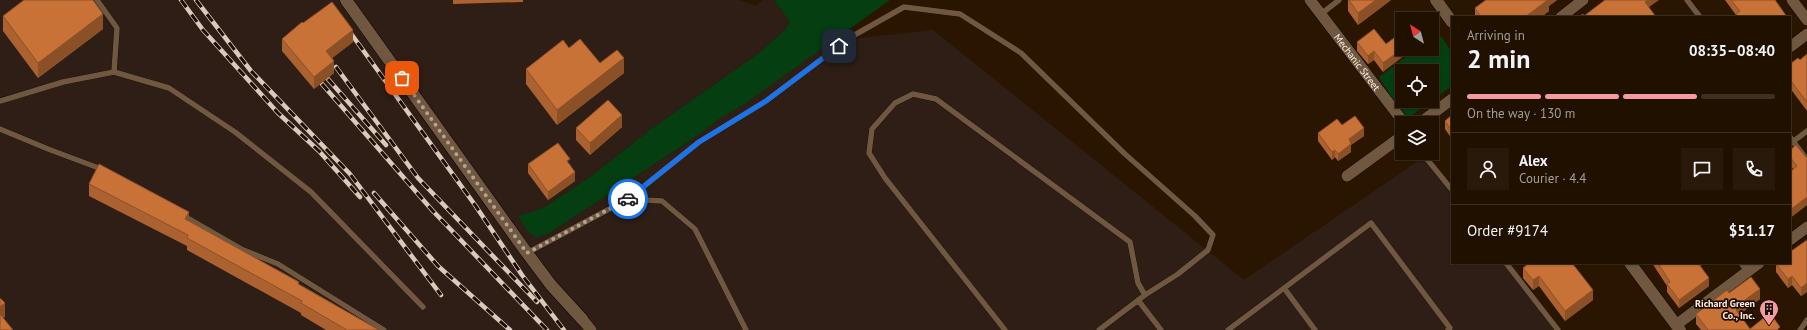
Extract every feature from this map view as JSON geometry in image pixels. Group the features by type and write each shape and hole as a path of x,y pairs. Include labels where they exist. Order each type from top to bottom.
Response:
{"street":[{"path":"346,0 527,253 551,285 591,330"},
{"name":"Mechanic Street","path":"1310,0 1399,116"},
{"path":"1436,0 1451,21"},
{"path":"1562,16 1584,0"},
{"path":"1792,0 1807,20"},
{"path":"1791,45 1807,34"},
{"path":"1429,116 1451,100"},
{"path":"1347,176 1395,141"},
{"path":"1791,239 1807,227"},
{"path":"1631,264 1678,327 1744,267 1754,264"}],"lane":[{"path":"97,0 117,28 114,72"},
{"path":"1321,14 1340,0"},
{"path":"1687,0 1699,16"},
{"path":"527,253 628,199 699,142 766,101 851,37 904,7 960,14 1021,53 1125,154 1195,216 1213,235 1208,250 1178,274 1145,295 1099,330"},
{"path":"0,101 63,82 114,72 169,88 235,132 311,192 423,307"},
{"path":"1005,330 885,178 869,153 872,129 895,103 913,94 936,99 1130,242 1138,283 1145,295"},
{"path":"0,129 108,172"},
{"path":"1807,131 1791,141 1807,160"},
{"path":"1428,160 1451,189"},
{"path":"628,199 662,201 695,229 746,330"},
{"path":"175,211 241,249 278,264 384,330"},
{"path":"1228,330 1371,223 1450,329"},
{"path":"1507,264 1558,330"},
{"path":"1284,288 1315,330"},
{"path":"1138,300 1161,330"},
{"path":"1800,330 1807,320"}],"shaded area":[{"path":"0,0 740,0 755,6 764,0 774,0 790,22 784,31 759,53 651,129 590,177 543,208 518,216 551,232 697,136 719,119 743,105 832,41 933,30 1244,280 1420,160 1427,160 1451,189 1451,264 1507,264 1558,330 0,330"}],"green space":[{"path":"774,0 890,0 743,105 719,119 697,136 551,232 537,238 528,232 518,216 543,208 590,177 651,129 759,53 784,31 790,22"},
{"path":"1439,33 1451,51 1451,87 1439,95 1439,64 1396,64 1407,56 1439,56"},
{"path":"1395,65 1395,103 1379,77"},
{"path":"1398,108 1421,108 1410,116 1403,116"}],"building":[{"path":"24,0 93,0 103,14 38,63 3,16"},
{"path":"1349,0 1376,0 1358,13"},
{"path":"1486,0 1548,0 1526,16 1480,16 1475,8"},
{"path":"1605,0 1648,0 1645,2 1655,16 1584,16"},
{"path":"1731,0 1775,0 1786,16 1737,16 1736,14 1740,11"},
{"path":"332,2 353,30 326,51 334,61 314,77 282,39 302,22 303,23"},
{"path":"1374,29 1386,44 1395,37 1395,54 1383,63 1374,51 1368,56 1357,42"},
{"path":"580,39 600,63 617,50 624,58 557,110 526,69 563,40 569,48"},
{"path":"1807,54 1807,102 1791,81 1791,63 1798,58 1800,60"},
{"path":"608,100 622,115 590,143 576,128"},
{"path":"1355,116 1364,128 1349,139 1351,144 1338,154 1335,150 1332,152 1318,133 1337,119 1342,125"},
{"path":"1451,116 1451,130 1445,121"},
{"path":"558,143 570,159 567,161 575,172 548,192 528,164"},
{"path":"1796,145 1806,157 1807,156 1807,197 1791,209 1791,171 1797,166 1791,158 1791,149"},
{"path":"99,164 189,212 185,219 299,282 298,284 379,330 347,330 301,303 302,301 187,238 188,235 89,184"},
{"path":"1807,240 1807,283 1801,288 1792,276 1788,279 1776,264 1791,264 1791,251"},
{"path":"1528,264 1573,264 1593,290 1565,311 1539,276 1533,280 1523,268"},
{"path":"1659,264 1699,264 1709,278 1679,300 1667,284 1670,282"},
{"path":"1751,277 1760,289 1738,305 1740,307 1736,310 1750,329 1770,313 1780,327 1777,330 1708,330 1696,314 1727,290 1729,293"},
{"path":"0,298 5,303 0,307"},
{"path":"0,314 13,330 0,330"}],"railway":[{"path":"181,0 203,30 278,113 319,151 360,197"},
{"path":"196,0 251,71 350,174 441,295"},
{"path":"347,28 475,205 522,275 564,330"},
{"path":"336,67 418,178 537,302"},
{"path":"328,79 386,145"},
{"path":"322,84 432,210 547,330"},
{"path":"374,193 438,266 510,330"}],"way so far":[{"path":"402,78 527,253 628,199"}],"place":[{"name":"Richard Green Co., Inc.","path":"1769,326"}],"route":[{"path":"628,199 699,142 766,101 839,46"}]}
